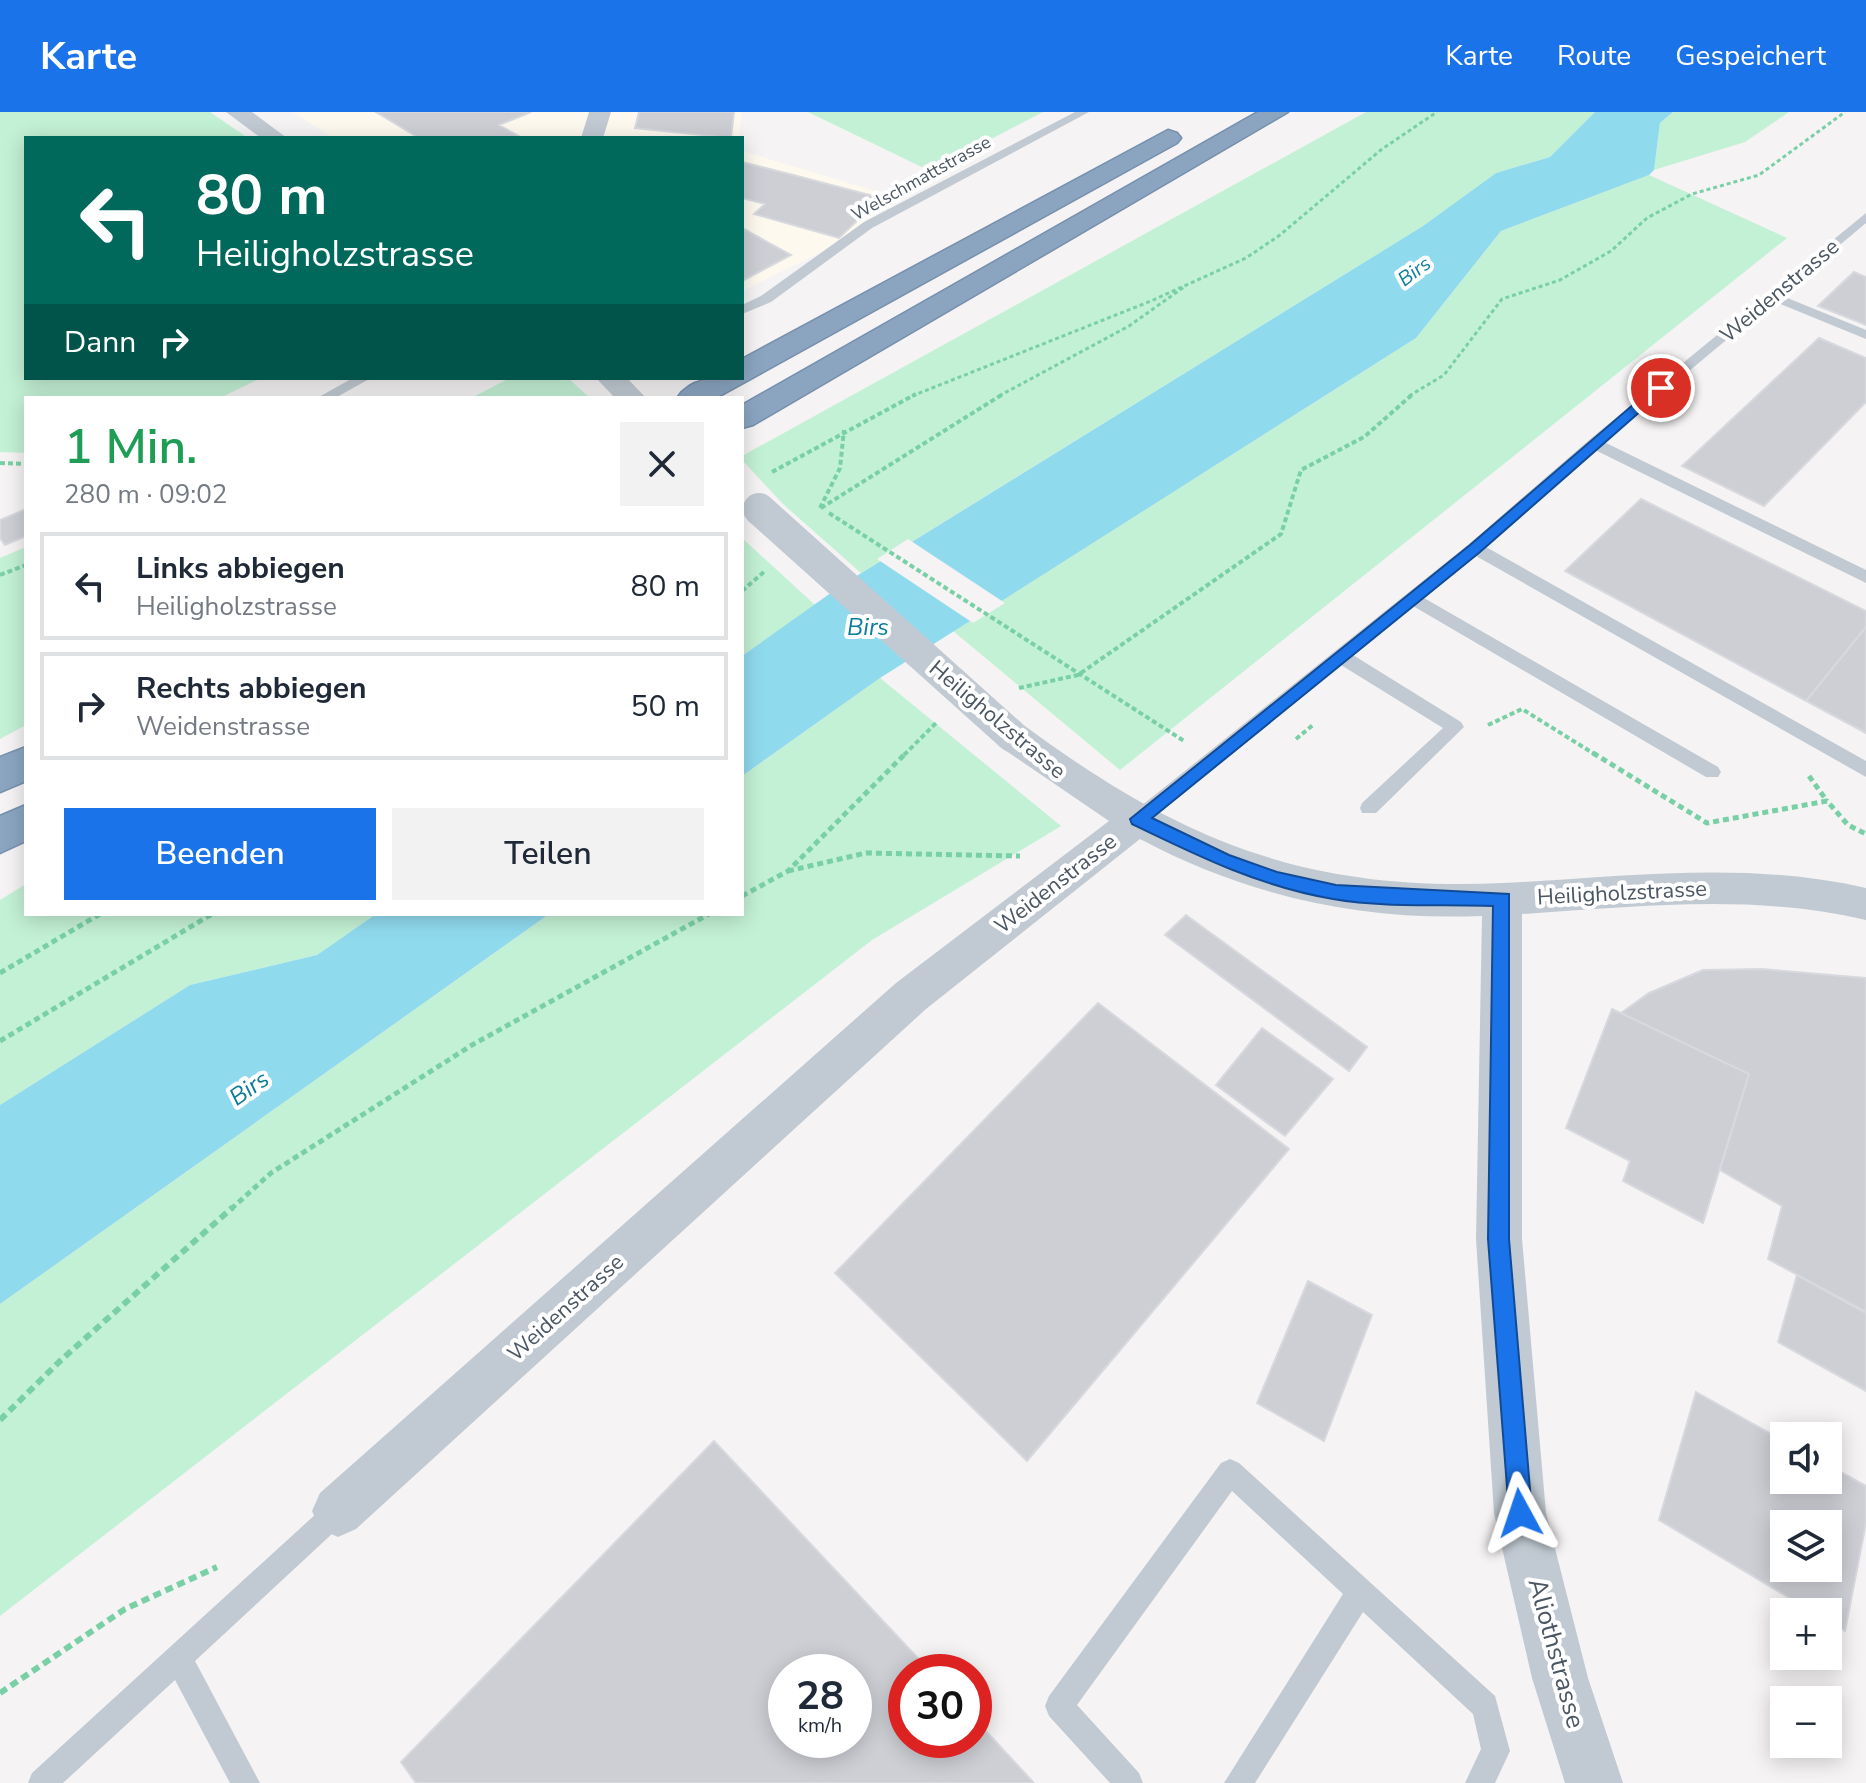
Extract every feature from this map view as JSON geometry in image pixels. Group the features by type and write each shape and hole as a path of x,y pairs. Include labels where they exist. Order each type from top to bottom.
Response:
{"highway":[{"path":"744,417 1276,112"},
{"path":"744,370 1190,126"},
{"path":"697,396 725,380"},
{"path":"0,776 24,763"},
{"path":"0,836 24,822"}],"street":[{"path":"237,112 273,136"},
{"path":"593,136 600,112"},
{"name":"Heiligholzstrasse","path":"755,493 1012,736 1067,778 1138,819 1236,865 1276,879 1336,893 1502,899 1674,887 1752,887 1866,904"},
{"name":"Weidenstrasse","path":"338,1511 911,996 1138,819"},
{"name":"Aliothstrasse","path":"1502,899 1499,1239 1520,1513 1560,1678 1594,1783"}],"lane":[{"name":"Welschmattstrasse","path":"744,309 766,299 868,225 1083,112"},
{"name":"Weidenstrasse","path":"1138,819 1475,548 1594,443 1866,217"},
{"path":"1772,296 1866,335"},
{"path":"328,396 360,380"},
{"path":"1594,443 1866,577"},
{"path":"1475,548 1866,770"},
{"path":"1412,598 1712,772"},
{"path":"1339,655 1455,727 1369,808"},
{"path":"1129,1783 1059,1706 1230,1472 1485,1706 1496,1751 1479,1783"},
{"path":"42,1783 338,1511"},
{"path":"1238,1783 1360,1592"},
{"path":"178,1658 246,1783"}],"path":[{"path":"755,493 844,429 984,364 1246,258 1295,226 1327,194 1396,136 1437,112"},
{"path":"1010,690 1078,675 1281,534 1301,470 1364,437 1403,400 1444,375 1502,299 1560,280 1611,251 1647,218 1692,194 1759,175 1845,112"},
{"path":"844,429 840,468 820,508 955,421 1063,366 1151,314 1189,283"},
{"path":"0,463 24,464"},
{"path":"843,519 1078,675 1212,758"},
{"path":"744,589 772,564"},
{"path":"0,575 24,566"},
{"path":"788,871 942,717"},
{"path":"1848,825 1866,834"},
{"path":"744,895 788,871 866,853 947,852 1085,860"},
{"path":"0,973 97,916"},
{"path":"0,1041 209,916"},
{"path":"0,1420 61,1360 271,1173 472,1045 705,916"},
{"path":"0,1693 125,1609 225,1563"}],"shaded area":[{"path":"293,112 742,112 739,136 330,136"},
{"path":"744,152 899,198 826,250 744,290"}],"green space":[{"path":"0,112 210,112 245,136 24,136 24,380 257,380 224,396 24,396 24,453 0,452"},
{"path":"808,112 1043,112 930,171"},
{"path":"1366,112 1595,112 1550,157 1496,173 1423,226 861,573 783,504 744,462 744,455"},
{"path":"1673,112 1789,112 1745,142 1654,170 1660,123"},
{"path":"1649,175 1787,238 1120,770 953,631 1416,338 1501,231"},
{"path":"506,380 570,380 588,396 475,396"},
{"path":"744,540 815,605 744,655"},
{"path":"24,548 24,726 0,739 0,558"},
{"path":"880,678 1061,826 872,940 0,1616 0,1304 546,916 744,916 744,775"},
{"path":"24,885 24,916 373,916 317,955 190,985 0,1105 0,900"}],"water":[{"name":"Birs","path":"1595,112 1673,112 1660,123 1654,170 1649,175 1501,231 1416,338 880,678 744,775 744,655 842,585 1423,226 1496,173 1550,157"},
{"name":"Birs","path":"373,916 546,916 0,1304 0,1105 190,985 317,955"}],"pier":[{"path":"908,539 1005,603 973,623 877,559"}],"building":[{"path":"376,112 531,112 499,125 518,136 416,136"},
{"path":"639,112 734,112 731,136 635,128"},
{"path":"744,163 881,198 839,238 754,214 765,204 744,199"},
{"path":"744,229 791,255 744,280"},
{"path":"1854,272 1866,277 1866,325 1818,306"},
{"path":"1819,338 1866,358 1866,402 1764,506 1682,466"},
{"path":"1641,499 1866,611 1866,627 1806,701 1565,571"},
{"path":"24,510 24,537 5,545 0,538 0,520"},
{"path":"1866,627 1866,733 1806,701"},
{"path":"1186,915 1367,1047 1349,1071 1165,935"},
{"path":"1761,969 1866,978 1866,1312 1768,1259 1782,1206 1720,1170 1749,1074 1621,1013 1649,993 1703,970"},
{"path":"1098,1003 1289,1149 1027,1461 835,1273"},
{"path":"1612,1009 1749,1074 1703,1223 1623,1181 1630,1161 1566,1128"},
{"path":"1262,1028 1333,1079 1285,1136 1216,1085"},
{"path":"1797,1275 1866,1313 1866,1391 1778,1342"},
{"path":"1308,1281 1372,1315 1324,1441 1257,1403"},
{"path":"1696,1392 1770,1433 1770,1494 1842,1494 1842,1473 1866,1486 1866,1523 1845,1631 1842,1629 1842,1598 1790,1598 1659,1520"},
{"path":"714,1441 914,1654 888,1654 888,1758 992,1758 992,1738 1034,1783 416,1783 401,1762"}],"route":[{"path":"1520,1513 1499,1239 1502,899 1406,898 1336,893 1276,879 1223,860 1138,819 1475,548 1661,388"}]}
